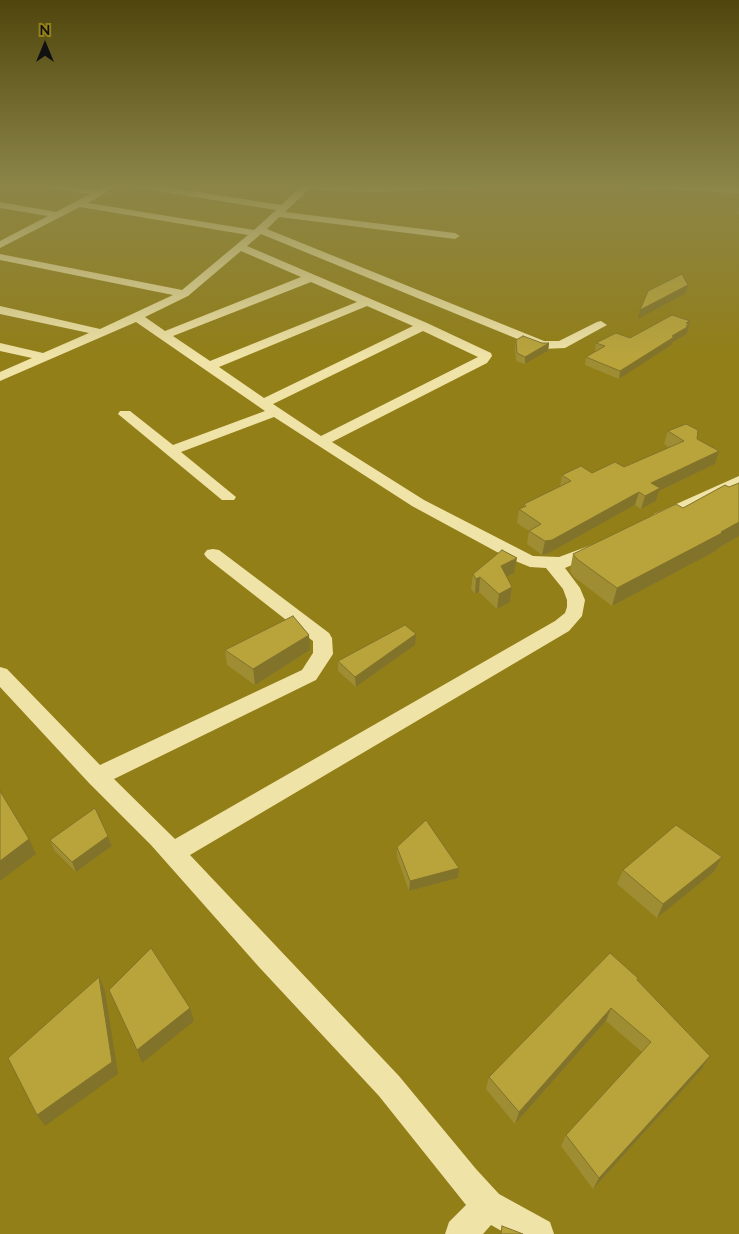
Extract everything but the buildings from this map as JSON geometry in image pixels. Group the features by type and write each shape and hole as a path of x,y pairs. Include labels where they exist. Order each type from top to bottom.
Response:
{"street":[{"path":"0,377 99,332 137,317 184,294 246,242"},
{"path":"282,242 542,344 561,345 601,325"},
{"path":"240,247 484,353 485,358 321,442"},
{"path":"0,257 184,294"},
{"path":"165,335 310,278"},
{"path":"210,366 365,302"},
{"path":"0,310 99,332"},
{"path":"137,317 321,442 418,503 480,537 530,561 552,563 570,560 605,544"},
{"path":"170,451 269,407 423,326"},
{"path":"0,347 43,357"},
{"path":"125,414 228,496"},
{"path":"650,523 739,481"},
{"path":"97,777 309,675 323,654 322,638 213,554"},
{"path":"173,854 562,626 572,616 576,607 576,600 552,563"},
{"path":"0,674 173,854 388,1086 465,1180 488,1205 538,1234"},
{"path":"461,1234 488,1205"}]}
